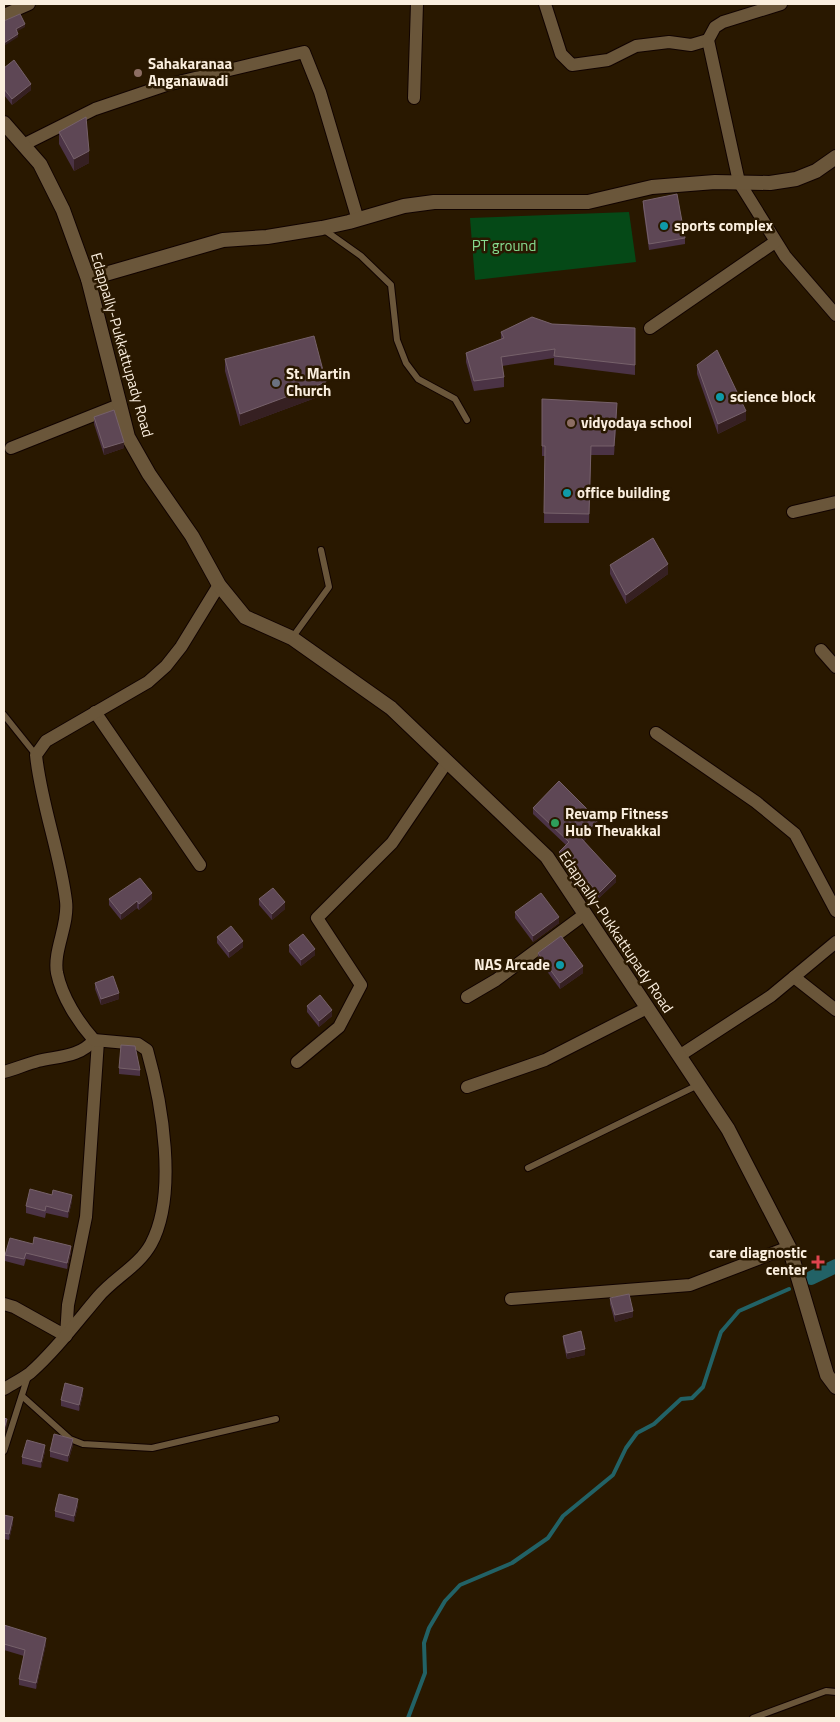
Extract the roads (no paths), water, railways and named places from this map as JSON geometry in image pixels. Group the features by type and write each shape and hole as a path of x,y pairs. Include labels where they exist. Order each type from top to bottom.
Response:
{"main road":[{"name":"Edappally-Pukkattupady Road","path":"4,123 40,164 63,210 88,279 128,437 149,474 192,536 219,585 245,618 292,638 391,708 547,857 728,1129 789,1247 828,1376 836,1388"},
{"path":"88,279 223,240 322,228 358,220 404,206 434,202 588,202 652,187 715,182 770,183 796,179 816,170 836,157"}],"street":[{"path":"4,16 29,4"},
{"path":"414,98 417,4"},
{"path":"545,4 561,54 572,65 608,60 636,46 669,42 691,45 708,40"},
{"path":"781,4 723,22 715,27 708,40 739,182 785,256 836,315"},
{"path":"23,145 95,109 166,85 304,52 320,92 358,220"},
{"path":"650,328 776,242"},
{"path":"11,448 119,405"},
{"path":"794,512 836,502"},
{"path":"66,1336 68,1305 86,1217 96,1040 74,1012 57,972 66,926 66,904 58,852 36,755 46,741 148,682 166,666 181,647 219,585"},
{"path":"822,650 836,667"},
{"path":"95,712 200,864"},
{"path":"656,733 756,802 795,834 836,911"},
{"path":"297,1062 339,1027 360,985 317,918 392,843 447,762"},
{"path":"467,997 496,980 585,914"},
{"path":"679,1056 771,996 836,942"},
{"path":"794,977 836,1010"},
{"path":"467,1087 545,1060 647,1008"},
{"path":"4,1072 39,1061 79,1052 96,1040 138,1044 147,1050 157,1083 165,1150 161,1219 151,1245 131,1268 100,1294 66,1336 29,1374 4,1389"},
{"path":"511,1299 690,1286 789,1247"},
{"path":"4,1304 14,1307 66,1336"}],"lane":[{"path":"322,228 361,256 391,285 397,340 406,363 418,379 455,399 466,420"},
{"path":"292,638 329,587 320,550"},
{"path":"4,715 36,755"},
{"path":"528,1168 698,1085"},
{"path":"4,1451 29,1374"},
{"path":"22,1396 70,1439 83,1444 152,1448 276,1419"},
{"path":"753,1718 826,1691 836,1692"}],"waterway":[{"path":"811,1278 836,1266"},
{"path":"408,1718 425,1673 424,1643 429,1628 445,1601 460,1585 512,1563 548,1538 563,1516 613,1475 626,1448 637,1433 654,1424 681,1399 692,1398 703,1387 721,1332 739,1311 789,1289"}],"place":[{"name":"Sahakaranaa Anganawadi","path":"138,73"},
{"name":"sports complex","path":"664,226"},
{"name":"St. Martin Church","path":"276,383"},
{"name":"science block","path":"720,397"},
{"name":"vidyodaya school","path":"571,423"},
{"name":"office building","path":"567,493"},
{"name":"Revamp Fitness Hub Thevakkal","path":"555,823"},
{"name":"NAS Arcade","path":"560,965"},
{"name":"care diagnostic center","path":"818,1262"}],"park label":[{"name":"PT ground","path":"504,246"}]}
